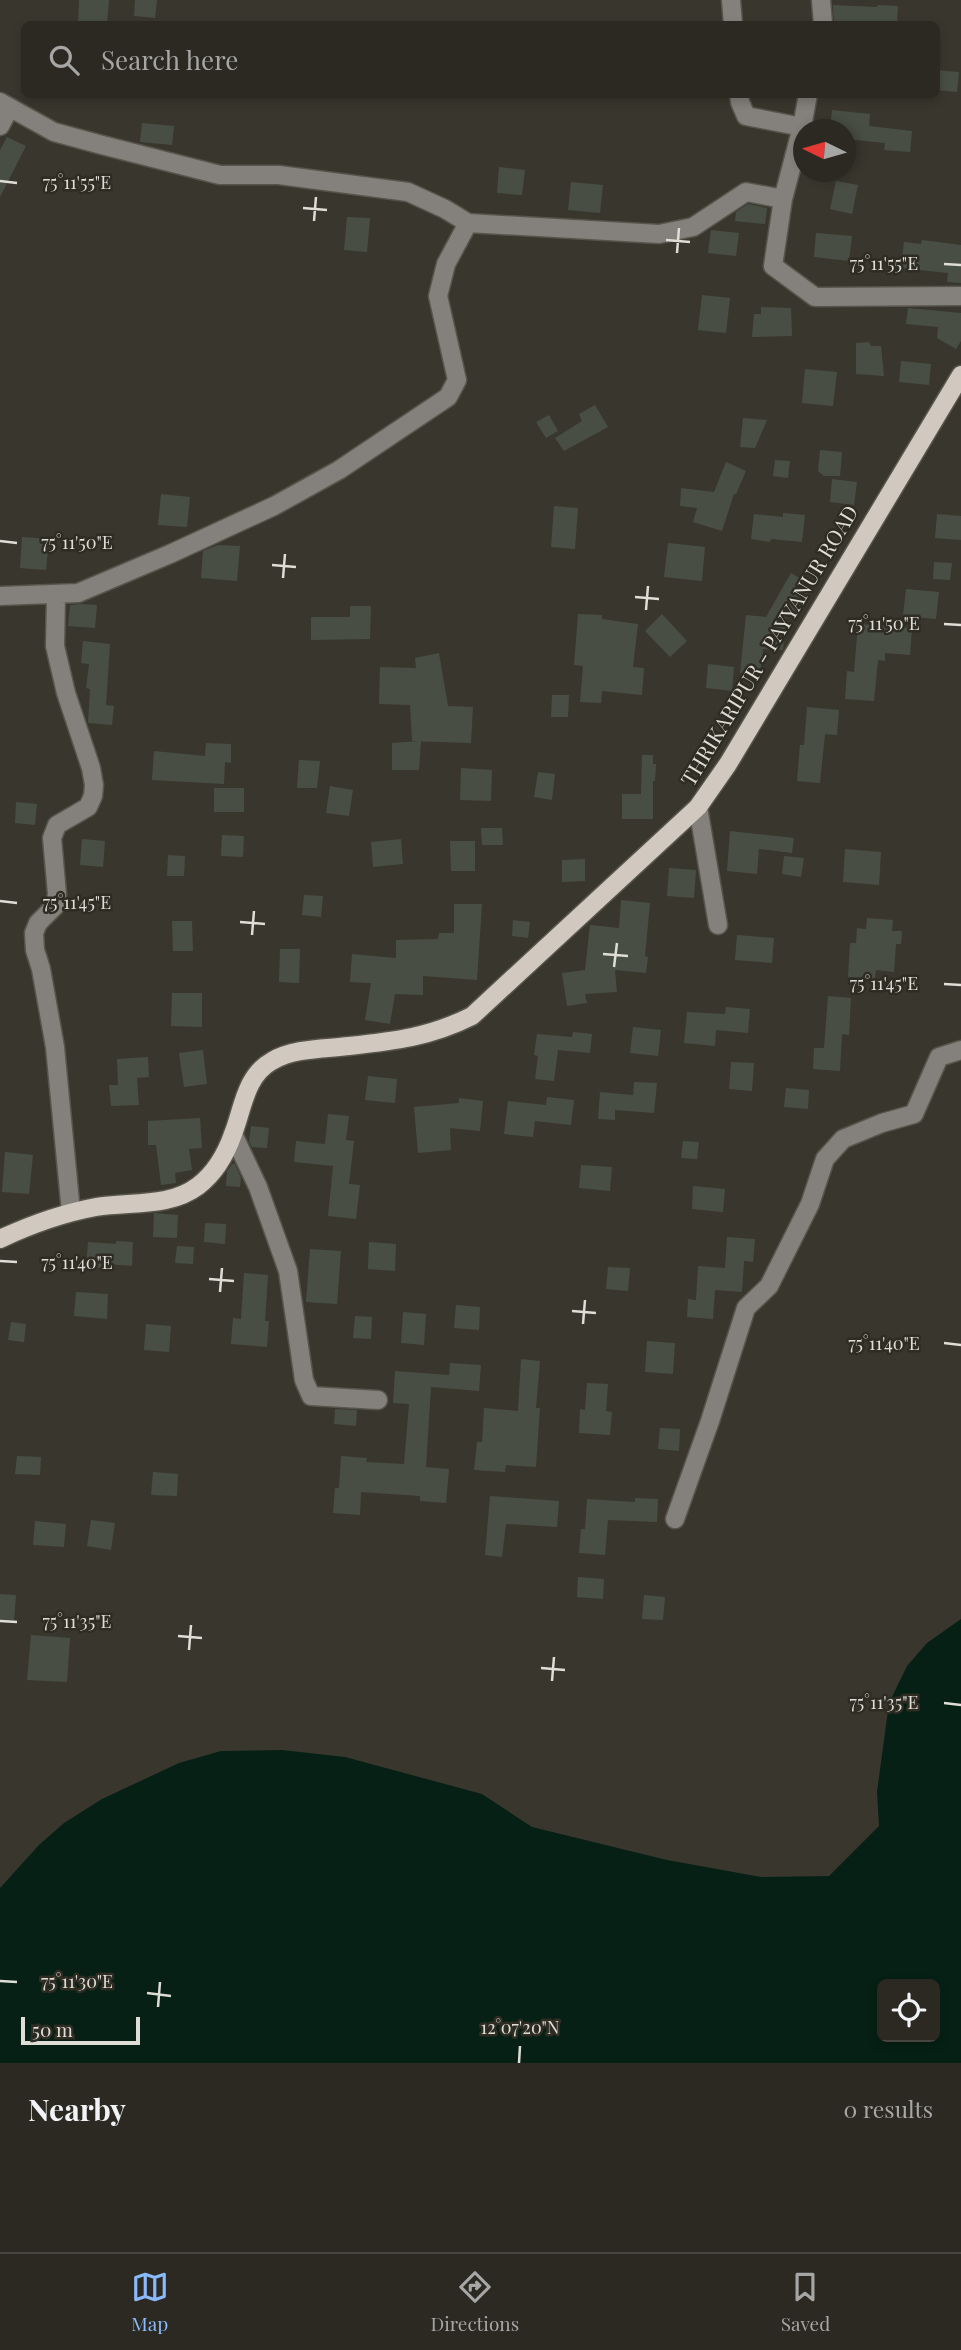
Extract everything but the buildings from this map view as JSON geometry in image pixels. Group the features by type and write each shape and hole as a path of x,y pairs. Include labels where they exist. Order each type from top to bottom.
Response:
{"main road":[{"name":"THRIKARIPUR - PAYYANUR ROAD","path":"0,1239 20,1229 71,1212 173,1198 196,1188 214,1173 233,1134 241,1104 253,1080 269,1062 289,1053 416,1038 472,1016 698,807 735,752 961,375"}],"street":[{"path":"732,0 733,21"},
{"path":"821,0 823,21"},
{"path":"740,98 746,116 793,125"},
{"path":"803,119 807,98"},
{"path":"0,126 4,105 54,132 220,176 279,175 408,192 446,209 468,223 659,234 693,227 746,192 783,199"},
{"path":"793,161 783,199 773,266 815,297 961,296"},
{"path":"0,596 78,593 95,587 274,506 339,470 448,397 457,380 438,296 446,264 468,223"},
{"path":"56,595 55,646 65,693 91,768 94,785 88,807 57,825 54,832 52,838 57,894 55,906 37,923 34,933 55,1047 71,1212"},
{"path":"698,807 718,925"},
{"path":"676,1519 746,1308 769,1286 810,1204 825,1158 843,1139 882,1123 914,1114 939,1058 961,1050"},
{"path":"233,1134 258,1187 288,1271 304,1380 311,1396 378,1400"}],"shaded area":[{"path":"961,1619 961,2063 0,2063 0,1888 39,1845 64,1823 102,1799 179,1763 221,1751 282,1750 345,1757 482,1794 532,1827 667,1860 761,1877 829,1876 879,1826 877,1792 889,1703 907,1666 927,1643"}]}
